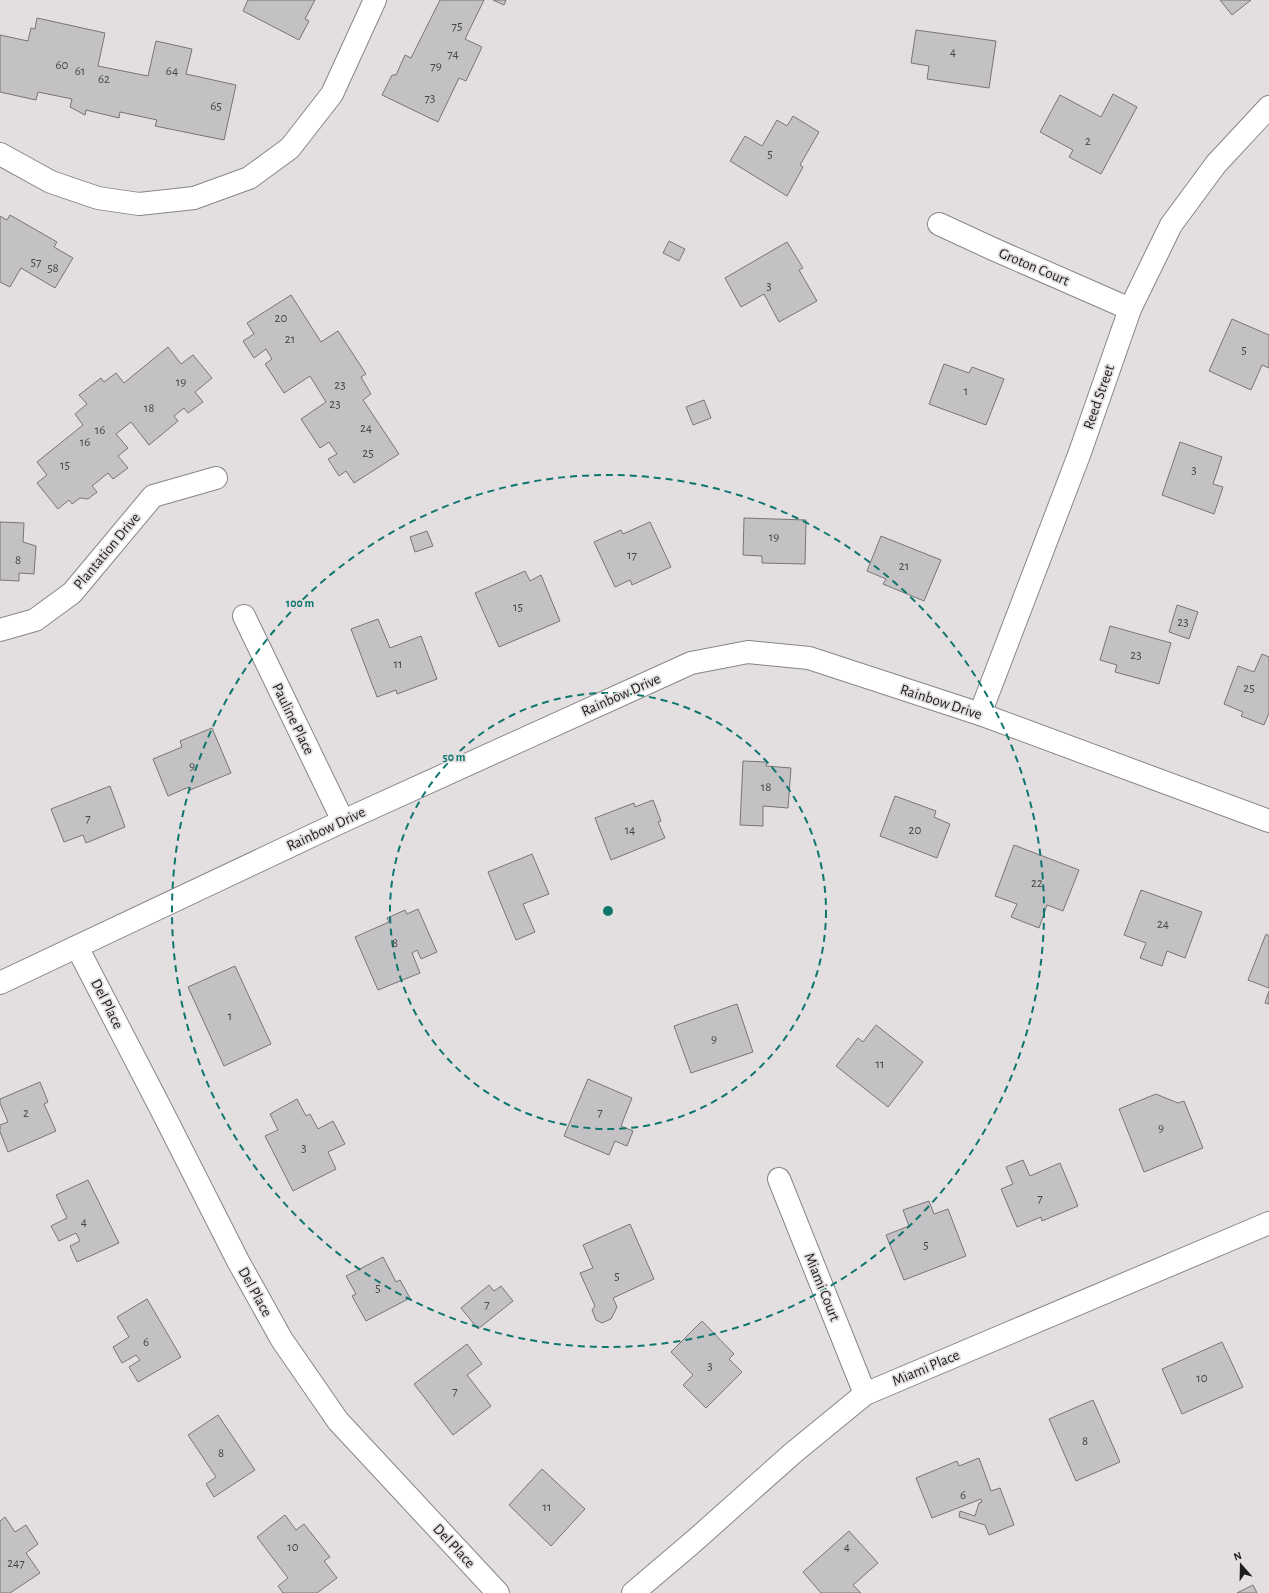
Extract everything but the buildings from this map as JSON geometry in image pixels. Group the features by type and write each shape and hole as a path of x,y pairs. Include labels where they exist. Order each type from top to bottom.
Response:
{"street":[{"path":"0,154 51,182 98,198 139,204 194,198 249,178 290,148 332,94 375,0"},
{"name":"Reed Street","path":"980,714 1079,455 1130,309 1172,225 1216,164 1269,107"},
{"name":"Groton Court","path":"939,224 1130,309"},
{"name":"Plantation Drive","path":"0,630 35,620 72,593 153,496 216,478"},
{"name":"Pauline Place","path":"244,616 343,821"},
{"name":"Rainbow Drive","path":"0,983 343,821 691,663 748,652 809,658 980,714 1269,821"},
{"name":"Del Place","path":"77,947 238,1261 282,1340 338,1421 498,1593"},
{"name":"Miami Court","path":"779,1179 865,1394"},
{"name":"Miami Place","path":"633,1593 793,1453 865,1394 1269,1223"}]}
